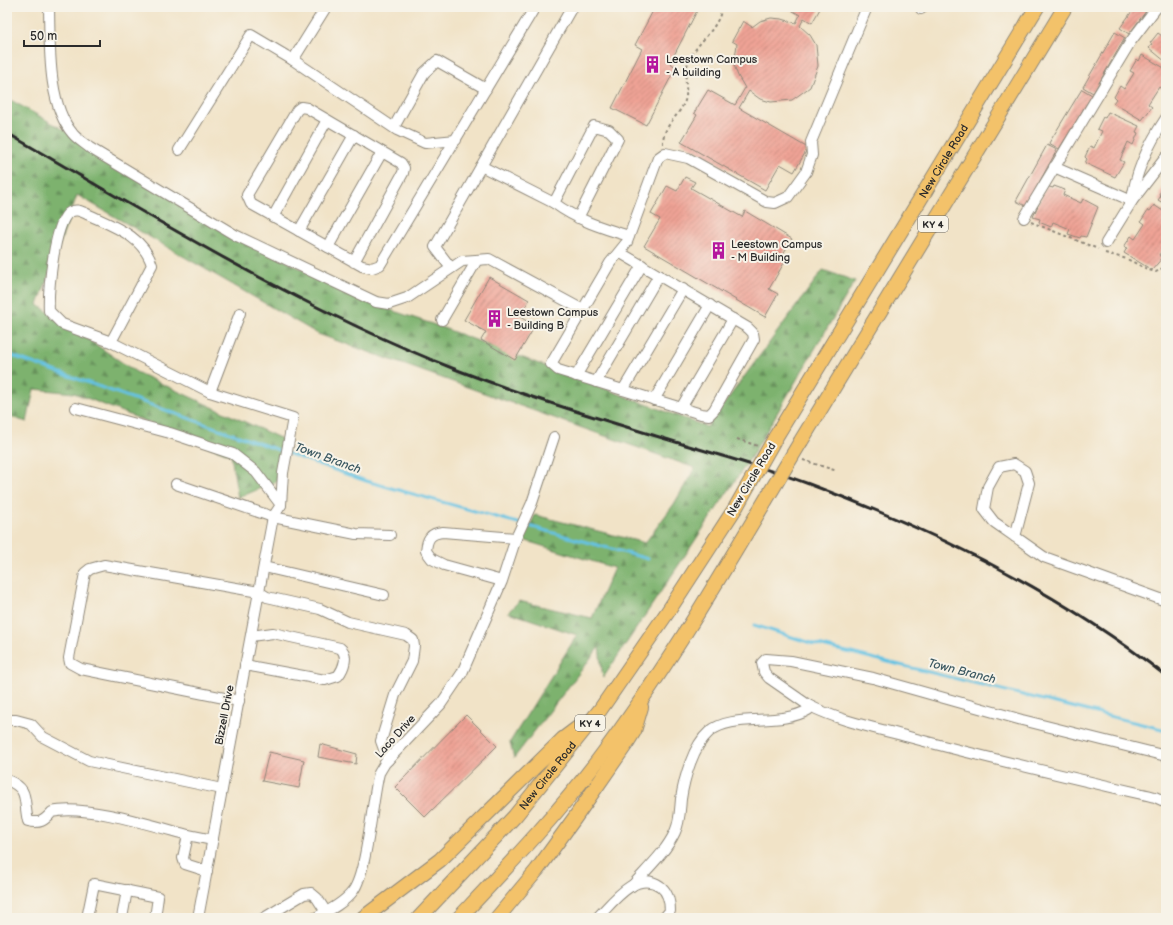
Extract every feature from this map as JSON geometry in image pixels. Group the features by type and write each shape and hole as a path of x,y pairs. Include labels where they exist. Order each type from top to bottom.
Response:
{"highway":[{"name":"New Circle Road","path":"419,918 506,828 600,710 669,610 736,507 775,438 1037,7"},
{"name":"New Circle Road","path":"459,918 560,809 599,760 644,696 692,623 1065,7"},
{"path":"497,918 565,832 626,744 634,731 644,696"},
{"path":"363,918 440,860 563,738 600,710"}],"street":[{"path":"49,7 50,57 55,93 61,112 73,134 90,148 235,235 366,298 389,304 407,298 462,261 489,259 583,310"},
{"path":"293,60 326,7"},
{"path":"354,262 403,173 404,168 401,163 307,108 301,107 297,110 247,195 251,204 354,262 362,266 372,268 380,265 536,7"},
{"path":"450,268 436,247 572,7"},
{"path":"619,252 710,305 748,328 753,333 754,339 714,410 709,415 701,414 576,376 558,370 551,364 610,263 629,236 658,158 665,153 688,158 767,202 775,203 788,198 806,172 812,155 811,142 867,7"},
{"path":"1024,218 1131,41 1157,7"},
{"path":"179,150 251,35 293,60 394,127 425,143 456,140"},
{"path":"394,127 424,73 437,61 486,89"},
{"path":"1132,201 1133,187 1146,154 1166,118"},
{"path":"273,216 327,120"},
{"path":"554,203 594,126 609,130 618,139 578,218"},
{"path":"299,231 354,135"},
{"path":"328,247 382,152"},
{"path":"1106,243 1132,201 1166,157"},
{"path":"481,166 554,203 568,214 629,236"},
{"path":"1054,168 1132,201"},
{"path":"111,342 152,265 149,254 136,239 86,213 77,210 70,212 64,217 59,230 48,292 49,311 62,324 111,342 210,392 293,418 284,473 281,505 273,517"},
{"path":"442,320 477,260"},
{"path":"576,376 642,265"},
{"path":"596,382 660,275"},
{"path":"624,390 683,290"},
{"path":"654,400 710,305"},
{"path":"210,392 240,314"},
{"path":"681,408 733,319"},
{"path":"76,408 170,433 233,454 256,472 281,505"},
{"name":"Laco Drive","path":"315,918 342,901 353,891 358,881 379,774 388,760 441,704 462,673 507,569 518,534 532,504 554,437"},
{"path":"1015,537 1029,483 1025,471 1014,464 999,467 988,487 984,509 994,522 1015,537 1044,557 1166,601"},
{"path":"176,484 273,517 356,534 390,535"},
{"name":"Bizzell Drive","path":"200,918 222,788 273,517"},
{"path":"502,581 444,565 432,559 426,551 427,539 434,533 443,532 518,534"},
{"path":"239,701 81,669 70,663 69,658 85,573 90,569 104,565 259,592 267,598 320,609 348,622 406,635 413,640 414,646 412,661 394,695 381,740 388,760"},
{"path":"264,567 384,595"},
{"path":"245,665 325,680 338,676 345,658 344,651 340,648 273,633 251,636"},
{"path":"1166,756 1030,722 873,678 786,661 766,659 763,661 764,672 769,678 819,711 949,748 1155,797 1166,802"},
{"path":"597,918 622,893 632,886 663,850 675,832 688,771 696,750 709,732 723,725 736,722 788,718 808,710 808,705"},
{"path":"7,720 16,720 31,724 43,737 89,762 222,788"},
{"path":"7,780 18,784 23,791 28,821 36,823 44,821 52,812 70,809 213,840"},
{"path":"188,835 183,858 185,864 207,871"},
{"path":"632,886 643,882 655,882 664,889 670,900 670,910 664,918"},
{"path":"87,918 94,884 158,897 155,918"},
{"path":"122,918 127,890"},
{"path":"264,918 304,894 311,894 317,898 326,912"}],"path":[{"path":"665,153 663,141 668,127 684,104 686,97 685,73 690,58 720,18 722,7"},
{"path":"1024,218 1091,245 1108,255 1127,259 1149,270 1156,272 1162,270 1166,266"}],"green space":[{"path":"7,98 75,136 235,235 364,301 438,326 707,427 823,270 855,281 753,454 603,678 599,647 514,758 510,742 577,635 508,612 519,601 592,618 614,568 523,540 535,515 645,543 674,504 695,468 318,334 77,195 38,305 136,372 282,439 277,481 238,498 231,455 74,393 34,389 27,422 7,416"}],"building":[{"name":"Leestown Campus - A building","path":"655,7 699,7 670,63 676,67 646,125 612,108 642,49 635,45"},
{"path":"786,7 821,7 812,23 804,18 800,26 810,35 816,45 818,66 810,87 792,100 771,102 760,99 749,91 739,108 808,148 794,172 780,164 765,190 681,142 697,115 694,113 708,90 735,105 745,88 734,65 737,44 732,41 743,21 752,27 760,21 771,18 796,23 800,15"},
{"path":"1135,7 1149,7 1129,34 1120,28"},
{"path":"1166,31 1166,62 1149,48 1152,44 1150,43 1158,33 1162,36"},
{"path":"1115,32 1125,38 1093,93 1083,87"},
{"path":"1142,55 1166,69 1166,87 1164,90 1159,87 1148,104 1152,107 1142,120 1113,103 1116,99 1114,97 1120,86 1124,89 1134,73 1130,71 1137,59 1139,61"},
{"path":"1082,89 1092,95 1059,149 1049,143"},
{"path":"1108,112 1139,126 1133,145 1128,142 1120,160 1124,162 1115,177 1085,163 1087,159 1085,157 1090,146 1094,148 1102,131 1097,129 1103,117 1105,118"},
{"path":"1047,145 1057,150 1026,206 1016,201"},
{"name":"Leestown Campus - M Building","path":"685,177 695,182 691,188 742,217 745,211 792,239 783,254 788,256 769,289 778,294 765,317 644,246 660,219 651,214 667,186 677,191"},
{"path":"1166,183 1166,205 1158,200 1161,196 1159,194"},
{"path":"1046,186 1053,188 1054,186 1065,190 1063,195 1081,203 1083,199 1098,207 1086,237 1081,236 1080,238 1068,234 1070,229 1053,222 1051,227 1039,222 1040,219 1033,217"},
{"path":"1154,205 1166,213 1166,244 1159,255 1163,257 1152,270 1124,253 1127,248 1124,247 1131,236 1135,239 1145,224 1141,221 1148,210 1150,211"},
{"name":"Leestown Campus - Building B","path":"489,277 529,300 520,317 535,326 515,360 481,340 486,332 464,320"},
{"path":"466,715 497,746 425,817 395,787"},
{"path":"320,744 357,754 356,764 318,757"},
{"path":"269,752 304,760 299,788 262,781"}],"waterway":[{"name":"Town Branch","path":"7,354 366,481 648,559"},
{"name":"Town Branch","path":"754,625 814,644 1166,730"}],"railway":[{"path":"7,133 225,259 281,289 394,344 480,379 594,417 793,478 856,502 950,543 1040,591 1083,617 1166,676"}],"place":[{"name":"Leestown Campus - A building","path":"653,65"},
{"name":"Leestown Campus - M Building","path":"718,250"},
{"name":"Leestown Campus - Building B","path":"494,318"}]}
